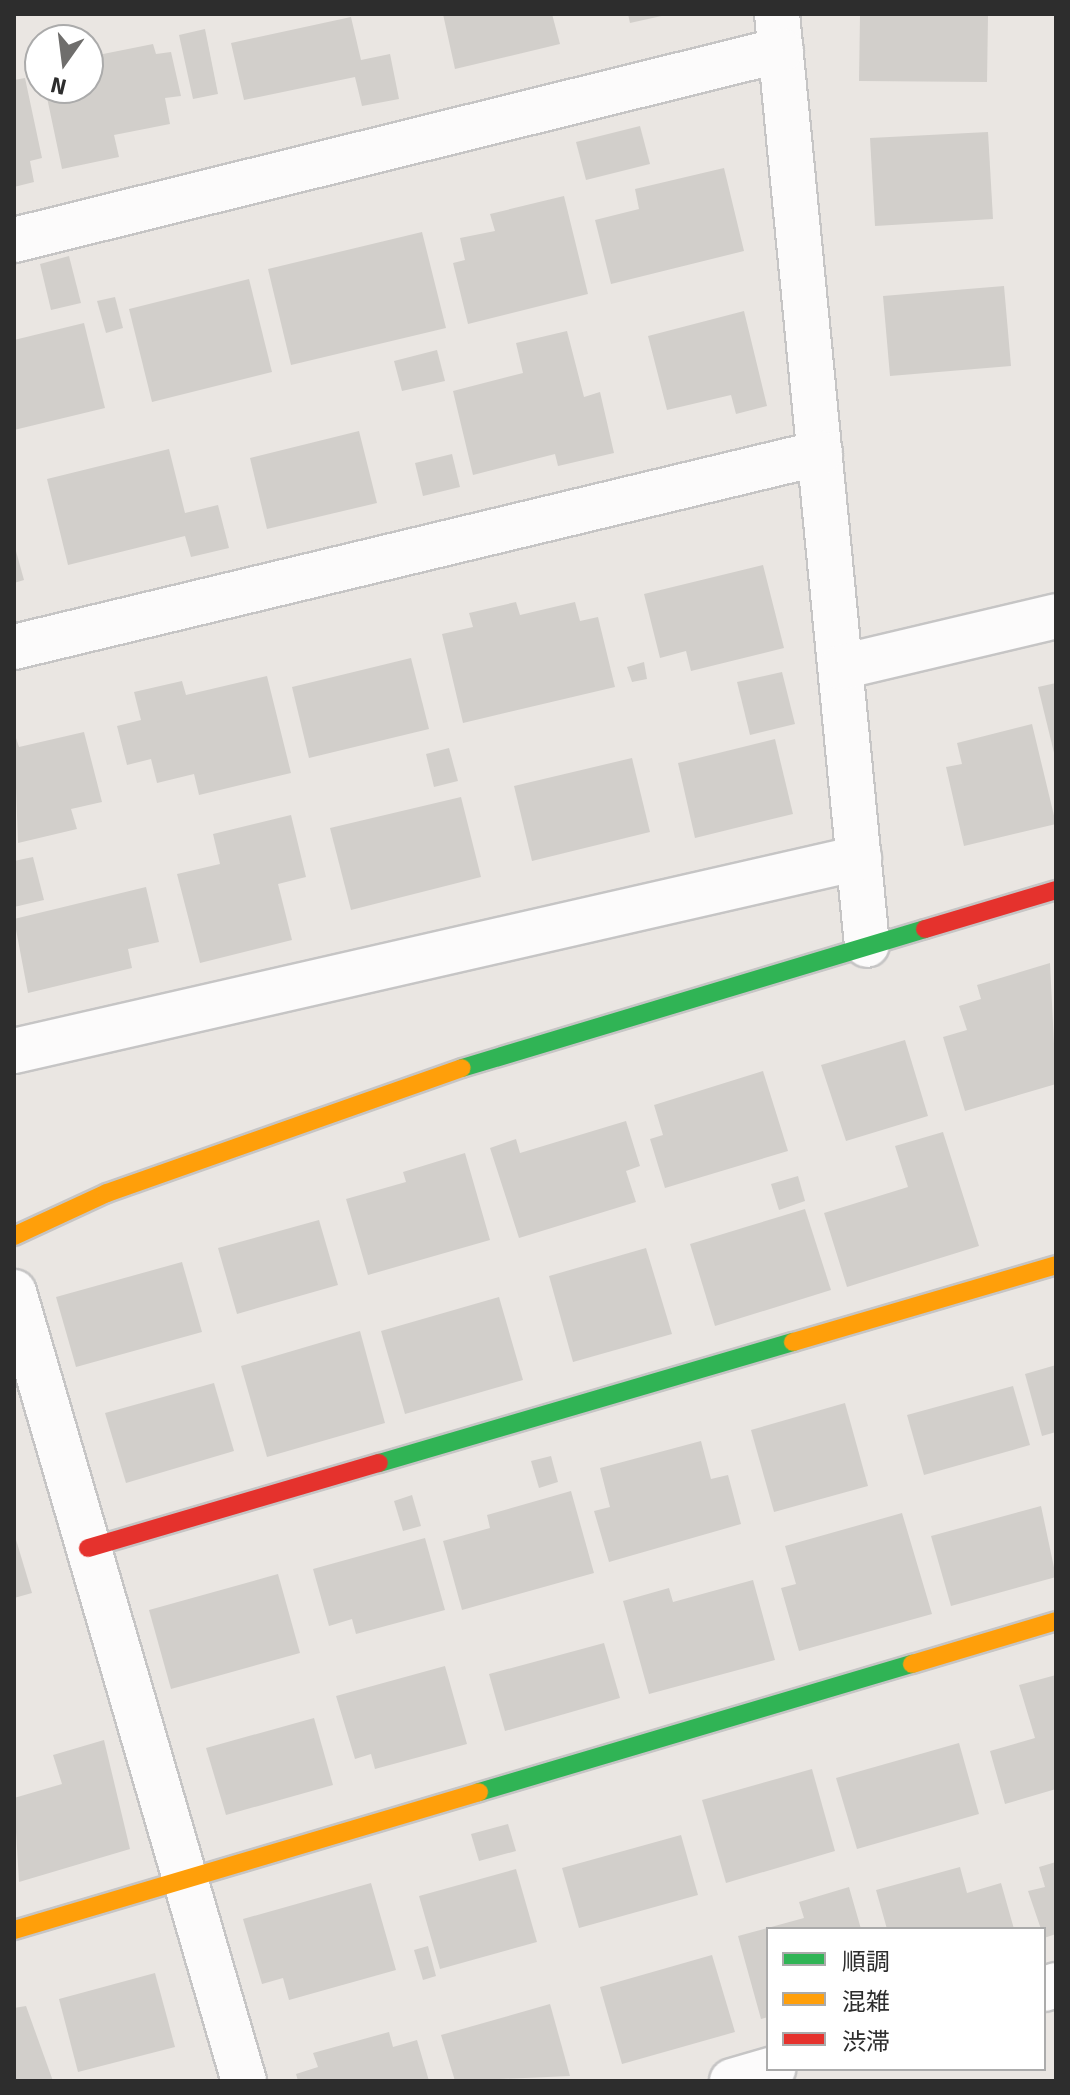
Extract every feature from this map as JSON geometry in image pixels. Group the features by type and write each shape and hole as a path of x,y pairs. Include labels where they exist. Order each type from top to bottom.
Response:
{"street":[{"path":"14,240 779,32 867,945"},
{"path":"14,647 820,453"},
{"path":"841,667 1056,616"},
{"path":"14,1051 859,858"},
{"path":"14,1236 107,1193 382,1092 1056,890"},
{"path":"88,1548 1056,1265"},
{"path":"14,1292 244,2081"},
{"path":"14,1930 184,1876 1056,1621"},
{"path":"732,2081 766,2071"}],"building":[{"path":"443,14 552,14 560,44 455,69"},
{"path":"628,14 666,14 666,15 630,23"},
{"path":"860,15 988,16 987,82 859,81"},
{"path":"351,17 361,60 390,54 399,99 362,106 355,77 244,100 231,43"},
{"path":"205,29 218,94 193,99 179,35"},
{"path":"153,44 156,54 171,52 181,96 165,98 170,124 114,135 119,157 62,169 48,104 104,104 104,54"},
{"path":"24,78 24,104 31,104 42,158 30,161 34,182 14,187 14,80"},
{"path":"640,126 650,164 586,180 576,142"},
{"path":"988,132 993,219 875,226 870,138"},
{"path":"724,168 744,251 611,284 595,220 639,209 635,189"},
{"path":"564,196 588,294 468,324 453,263 465,260 460,238 495,231 490,214"},
{"path":"422,232 446,328 291,365 268,269"},
{"path":"69,256 81,303 51,310 40,264"},
{"path":"249,279 272,372 152,402 129,309"},
{"path":"1004,286 1011,366 890,376 883,296"},
{"path":"115,297 123,328 106,333 97,301"},
{"path":"744,311 767,406 736,414 731,395 667,410 648,336"},
{"path":"84,323 105,408 14,430 14,340"},
{"path":"567,331 584,397 600,392 614,453 558,466 555,454 473,475 453,391 523,373 516,343"},
{"path":"437,350 445,381 402,391 394,361"},
{"path":"359,431 377,503 267,529 250,458"},
{"path":"169,449 185,513 218,505 229,548 191,557 185,536 68,565 47,479"},
{"path":"452,454 460,487 423,496 415,463"},
{"path":"14,544 24,580 14,583"},
{"path":"763,565 784,648 691,671 686,651 660,658 644,594"},
{"path":"516,602 520,615 575,602 580,621 598,617 615,687 463,723 442,634 473,627 469,613"},
{"path":"411,658 429,729 309,758 292,687"},
{"path":"644,662 647,679 632,682 627,667"},
{"path":"782,672 795,724 750,735 737,682"},
{"path":"267,676 291,773 199,795 194,774 157,783 151,759 127,765 117,726 141,720 134,692 182,681 186,695"},
{"path":"1056,683 1056,757 1055,757 1038,687"},
{"path":"1032,724 1056,824 964,846 946,767 962,764 957,743"},
{"path":"14,732 19,747 84,732 102,802 71,809 77,829 18,843"},
{"path":"775,739 793,814 695,838 678,763"},
{"path":"449,748 458,781 434,787 426,754"},
{"path":"632,758 650,832 532,861 514,786"},
{"path":"461,797 481,877 351,910 330,828"},
{"path":"291,815 306,877 278,884 292,940 200,963 177,874 220,864 213,834"},
{"path":"33,857 44,900 14,907 14,861"},
{"path":"146,887 159,942 128,949 132,968 28,993 14,919"},
{"path":"1050,963 1056,1084 965,1111 943,1037 967,1030 959,1006 981,999 977,985"},
{"path":"905,1040 928,1116 846,1141 821,1065"},
{"path":"763,1071 788,1151 665,1188 650,1139 663,1135 654,1105"},
{"path":"626,1121 640,1166 626,1171 636,1202 519,1238 490,1148 516,1139 520,1153"},
{"path":"943,1132 979,1246 847,1287 824,1213 908,1187 895,1146"},
{"path":"465,1153 490,1240 368,1275 346,1199 406,1182 403,1172"},
{"path":"798,1176 805,1201 779,1210 771,1184"},
{"path":"805,1209 831,1290 715,1326 690,1244"},
{"path":"319,1220 338,1285 237,1314 218,1248"},
{"path":"646,1248 672,1334 573,1362 549,1276"},
{"path":"182,1262 202,1332 76,1367 56,1297"},
{"path":"499,1297 523,1380 405,1414 381,1331"},
{"path":"360,1331 385,1423 267,1457 241,1366"},
{"path":"1056,1365 1056,1432 1042,1436 1025,1374"},
{"path":"214,1383 234,1451 126,1483 105,1413"},
{"path":"1013,1386 1030,1445 924,1475 907,1415"},
{"path":"845,1403 868,1486 774,1512 751,1430"},
{"path":"701,1441 711,1479 728,1475 741,1524 609,1562 594,1511 610,1507 600,1468"},
{"path":"551,1456 558,1482 539,1488 531,1461"},
{"path":"571,1491 594,1573 462,1610 443,1541 490,1528 487,1515"},
{"path":"412,1495 421,1526 403,1531 394,1501"},
{"path":"1041,1506 1056,1577 951,1606 931,1536"},
{"path":"902,1513 932,1614 799,1651 781,1588 796,1584 785,1546"},
{"path":"14,1533 32,1593 14,1598"},
{"path":"425,1538 445,1610 356,1634 352,1619 329,1626 313,1569"},
{"path":"278,1574 300,1653 171,1689 149,1610"},
{"path":"753,1580 775,1660 649,1694 623,1601 669,1588 673,1602"},
{"path":"604,1643 620,1698 505,1731 489,1674"},
{"path":"445,1666 467,1744 375,1769 371,1754 355,1759 336,1696"},
{"path":"1056,1675 1056,1789 1005,1804 990,1751 1035,1738 1019,1685"},
{"path":"314,1718 333,1785 226,1815 206,1748"},
{"path":"104,1740 130,1849 19,1882 14,1798 62,1784 53,1755"},
{"path":"959,1743 979,1814 857,1849 836,1778"},
{"path":"812,1769 835,1851 726,1883 702,1800"},
{"path":"508,1824 516,1851 479,1861 471,1834"},
{"path":"681,1835 698,1895 579,1928 562,1868"},
{"path":"1056,1862 1056,1934 1046,1937 1046,1927 1040,1927 1028,1891 1045,1887 1039,1867"},
{"path":"960,1867 967,1893 1001,1883 1013,1927 886,1927 876,1890"},
{"path":"516,1869 537,1942 440,1969 419,1896"},
{"path":"371,1883 396,1970 289,2000 283,1978 262,1984 243,1919"},
{"path":"849,1887 860,1927 771,1927 804,1918 799,1902"},
{"path":"766,1928 766,2018 761,2019 738,1936"},
{"path":"428,1946 436,1976 423,1980 414,1950"},
{"path":"712,1955 735,2032 622,2064 600,1987"},
{"path":"155,1973 175,2047 78,2072 59,1999"},
{"path":"550,2004 570,2076 455,2081 441,2035"},
{"path":"26,2006 53,2081 14,2081 14,2008"},
{"path":"389,2032 393,2047 417,2040 429,2081 298,2081 296,2074 318,2067 313,2053"}],"traffic: fast":[{"path":"462,1068 925,929"},
{"path":"379,1463 793,1342"},
{"path":"479,1792 912,1664"}],"traffic: slow":[{"path":"14,1236 107,1193 462,1068"},
{"path":"793,1342 1056,1265"},
{"path":"912,1664 1056,1621"},
{"path":"14,1930 479,1792"}],"traffic: jam":[{"path":"925,929 1056,890"},
{"path":"88,1548 379,1463"}]}
